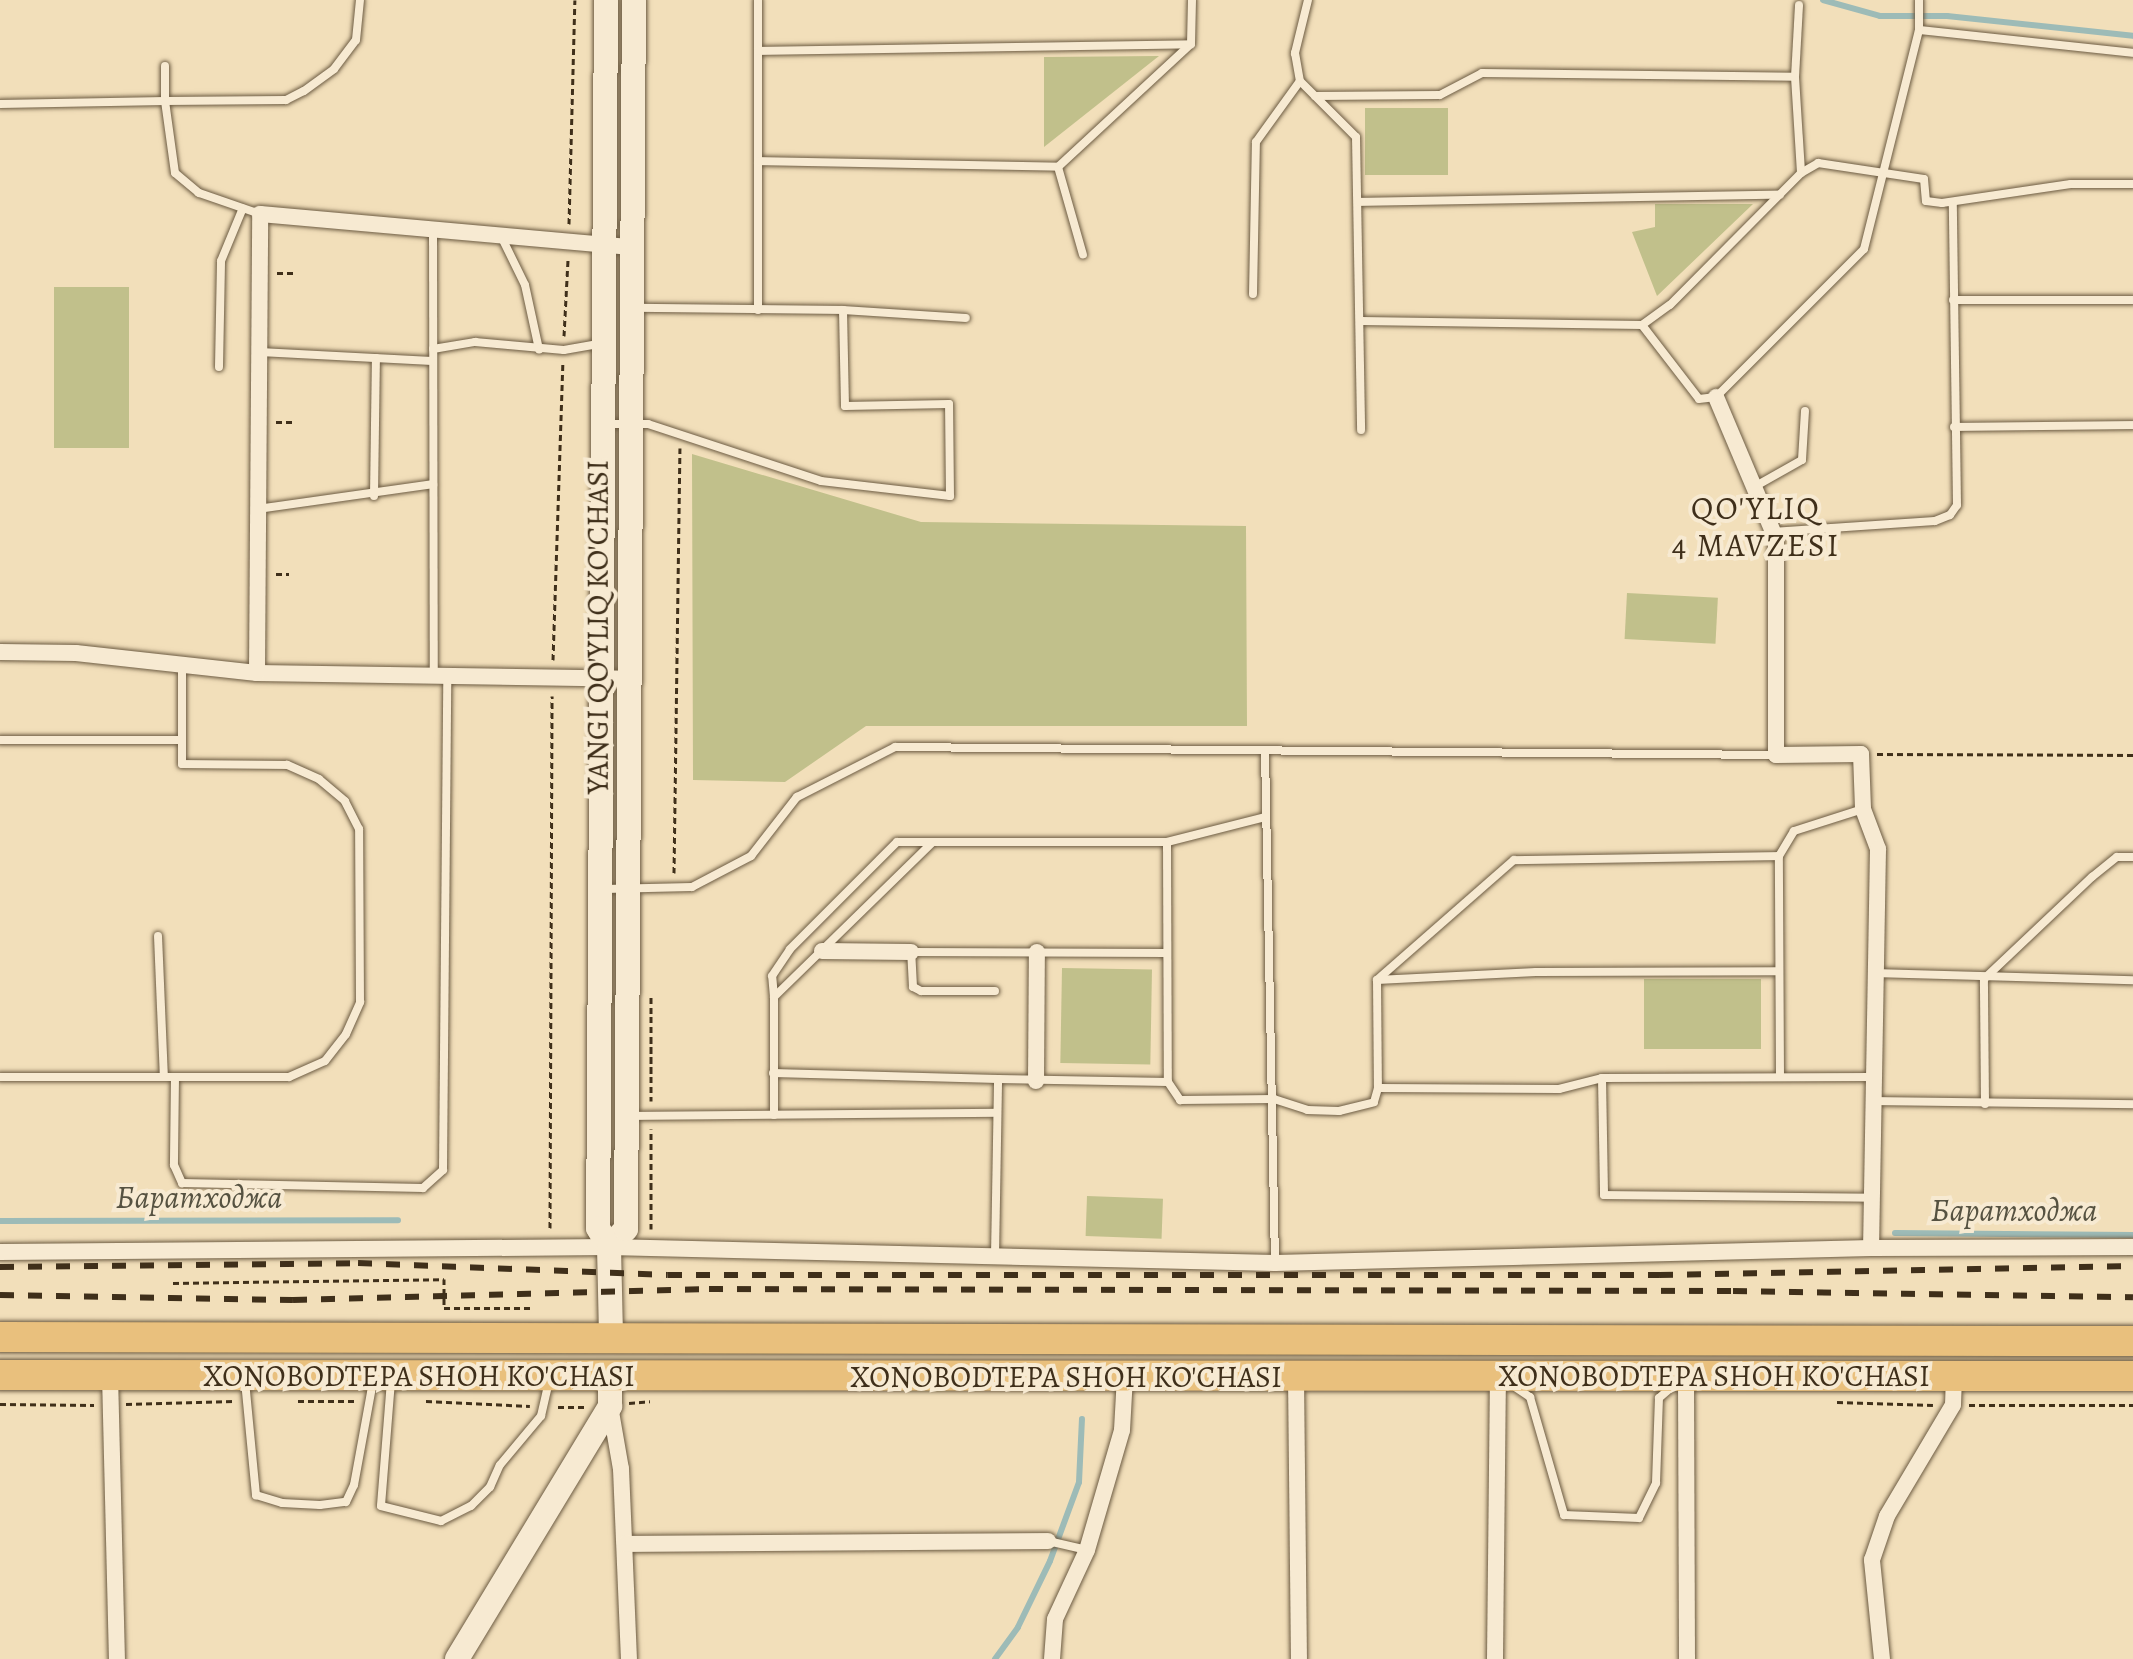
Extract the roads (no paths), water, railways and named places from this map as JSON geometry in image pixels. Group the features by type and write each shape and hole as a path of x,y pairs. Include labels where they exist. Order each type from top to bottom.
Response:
{"highway":[{"name":"XONOBODTEPA SHOH KO'CHASI","path":"0,1337 2133,1341"},
{"path":"610,1392 611,1338"},
{"name":"XONOBODTEPA SHOH KO'CHASI","path":"0,1375 549,1377 610,1392 1125,1376 2133,1376"}],"main road":[{"name":"YANGI QO'YLIQ KO'CHASI","path":"606,0 598,1228 609,1247 611,1338"},
{"name":"YANGI QO'YLIQ KO'CHASI","path":"609,1247 626,1229 639,1116 628,889 634,0"},
{"path":"457,1659 610,1392"}],"street":[{"path":"257,673 260,214 433,226 502,238 632,247"},
{"path":"1716,397 1776,539 1776,755 1861,754 1863,809 1878,849 1871,1242"},
{"path":"0,652 76,653 257,673 629,679"},
{"path":"822,951 911,952"},
{"path":"1036,1081 1037,952"},
{"path":"0,1252 609,1247 1275,1263 1871,1242 2133,1247"},
{"path":"110,1375 117,1659"},
{"path":"1052,1659 1055,1619 1087,1550 1122,1430 1125,1376"},
{"path":"1296,1376 1299,1659"},
{"path":"1495,1659 1498,1376"},
{"path":"1686,1376 1687,1659"},
{"path":"1882,1659 1872,1560 1887,1516 1953,1405 1954,1376"},
{"path":"610,1392 621,1469 629,1659"},
{"path":"625,1544 1056,1544"}],"lane":[{"path":"0,104 286,100 334,69 356,40 360,0"},
{"path":"758,0 758,310"},
{"path":"758,161 1058,167 1191,44 1192,0"},
{"path":"1308,0 1295,53 1300,81 1356,137 1361,430"},
{"path":"1642,325 1699,399 1716,397 1864,249 1919,30 1919,0"},
{"path":"1799,5 1795,77 1801,173"},
{"path":"1919,30 2133,53"},
{"path":"758,51 1191,44"},
{"path":"165,66 165,101 175,173 199,193 260,214"},
{"path":"1315,96 1440,95 1482,73 1494,72 1795,77"},
{"path":"1253,294 1256,142 1300,81"},
{"path":"1361,321 1642,325 1670,305 1801,173 1818,163 1884,169 1924,179 1926,201 1953,203 2071,184 2133,184"},
{"path":"1058,167 1083,255"},
{"path":"1358,202 1780,195"},
{"path":"1772,532 1950,515 1957,505 1953,203"},
{"path":"219,367 221,261 243,208"},
{"path":"175,1077 174,1165 182,1183 423,1188 443,1170 441,676 433,484 433,226"},
{"path":"502,238 525,285 539,349"},
{"path":"1953,300 2133,300"},
{"path":"632,308 843,310 966,318"},
{"path":"603,424 648,424 821,481 950,496 949,404 845,406 843,310"},
{"path":"433,349 475,342 564,350 603,343"},
{"path":"259,352 433,361"},
{"path":"374,496 376,358"},
{"path":"1754,487 1802,460 1805,411"},
{"path":"1954,427 2133,425"},
{"path":"258,509 374,496 433,484"},
{"path":"0,1077 289,1077 325,1061 346,1034 360,1002 359,829 345,801 319,779 287,765 182,764 182,667"},
{"path":"0,740 181,740"},
{"path":"600,889 692,887 751,856 797,797 895,747 1776,755"},
{"path":"1265,751 1275,1263"},
{"path":"1780,1076 1779,856 1794,831 1863,809"},
{"path":"774,1115 772,976 790,949 897,842 1167,842 1266,817"},
{"path":"1167,842 1168,1082 1180,1100 1274,1099 1307,1110 1350,1110 1374,1102 1378,1088 1377,980 1514,860 1779,856"},
{"path":"774,997 932,843"},
{"path":"1985,1104 1984,979 2092,877 2117,857 2133,857"},
{"path":"158,936 164,1077"},
{"path":"995,991 921,991 913,987 911,952 1167,953"},
{"path":"1377,980 1536,972 1779,971"},
{"path":"1876,973 1984,979 2133,980"},
{"path":"773,1073 1168,1082"},
{"path":"1378,1088 1559,1089 1602,1078 1873,1077"},
{"path":"1602,1078 1604,1195 1871,1198"},
{"path":"995,1256 998,1079"},
{"path":"1873,1101 2133,1104"},
{"path":"639,1116 997,1113"},
{"path":"245,1376 256,1495 282,1503 320,1505 346,1502 354,1485 383,1376"},
{"path":"383,1376 381,1506 441,1521 471,1506 490,1487 500,1465 541,1416 549,1377"},
{"path":"1498,1376 1530,1397 1564,1515 1639,1518 1656,1483 1659,1398 1686,1376"},
{"path":"1056,1544 1087,1550"}],"waterway":[{"path":"1823,0 1880,16 1947,16 2133,36"},
{"name":"Баратходжа","path":"0,1221 398,1220"},
{"name":"Баратходжа","path":"1895,1233 2133,1235"},
{"name":"Баратходжа","path":"995,1659 1018,1627 1050,1561 1079,1482 1082,1419"}],"railway":[{"path":"0,1267 358,1263 668,1275 1659,1275 2133,1266"},
{"path":"0,1295 293,1300 709,1289 1733,1291 2133,1297"}],"district":[{"name":"QO'YLIQ 4 MAVZESI","path":"1756,528"}]}
